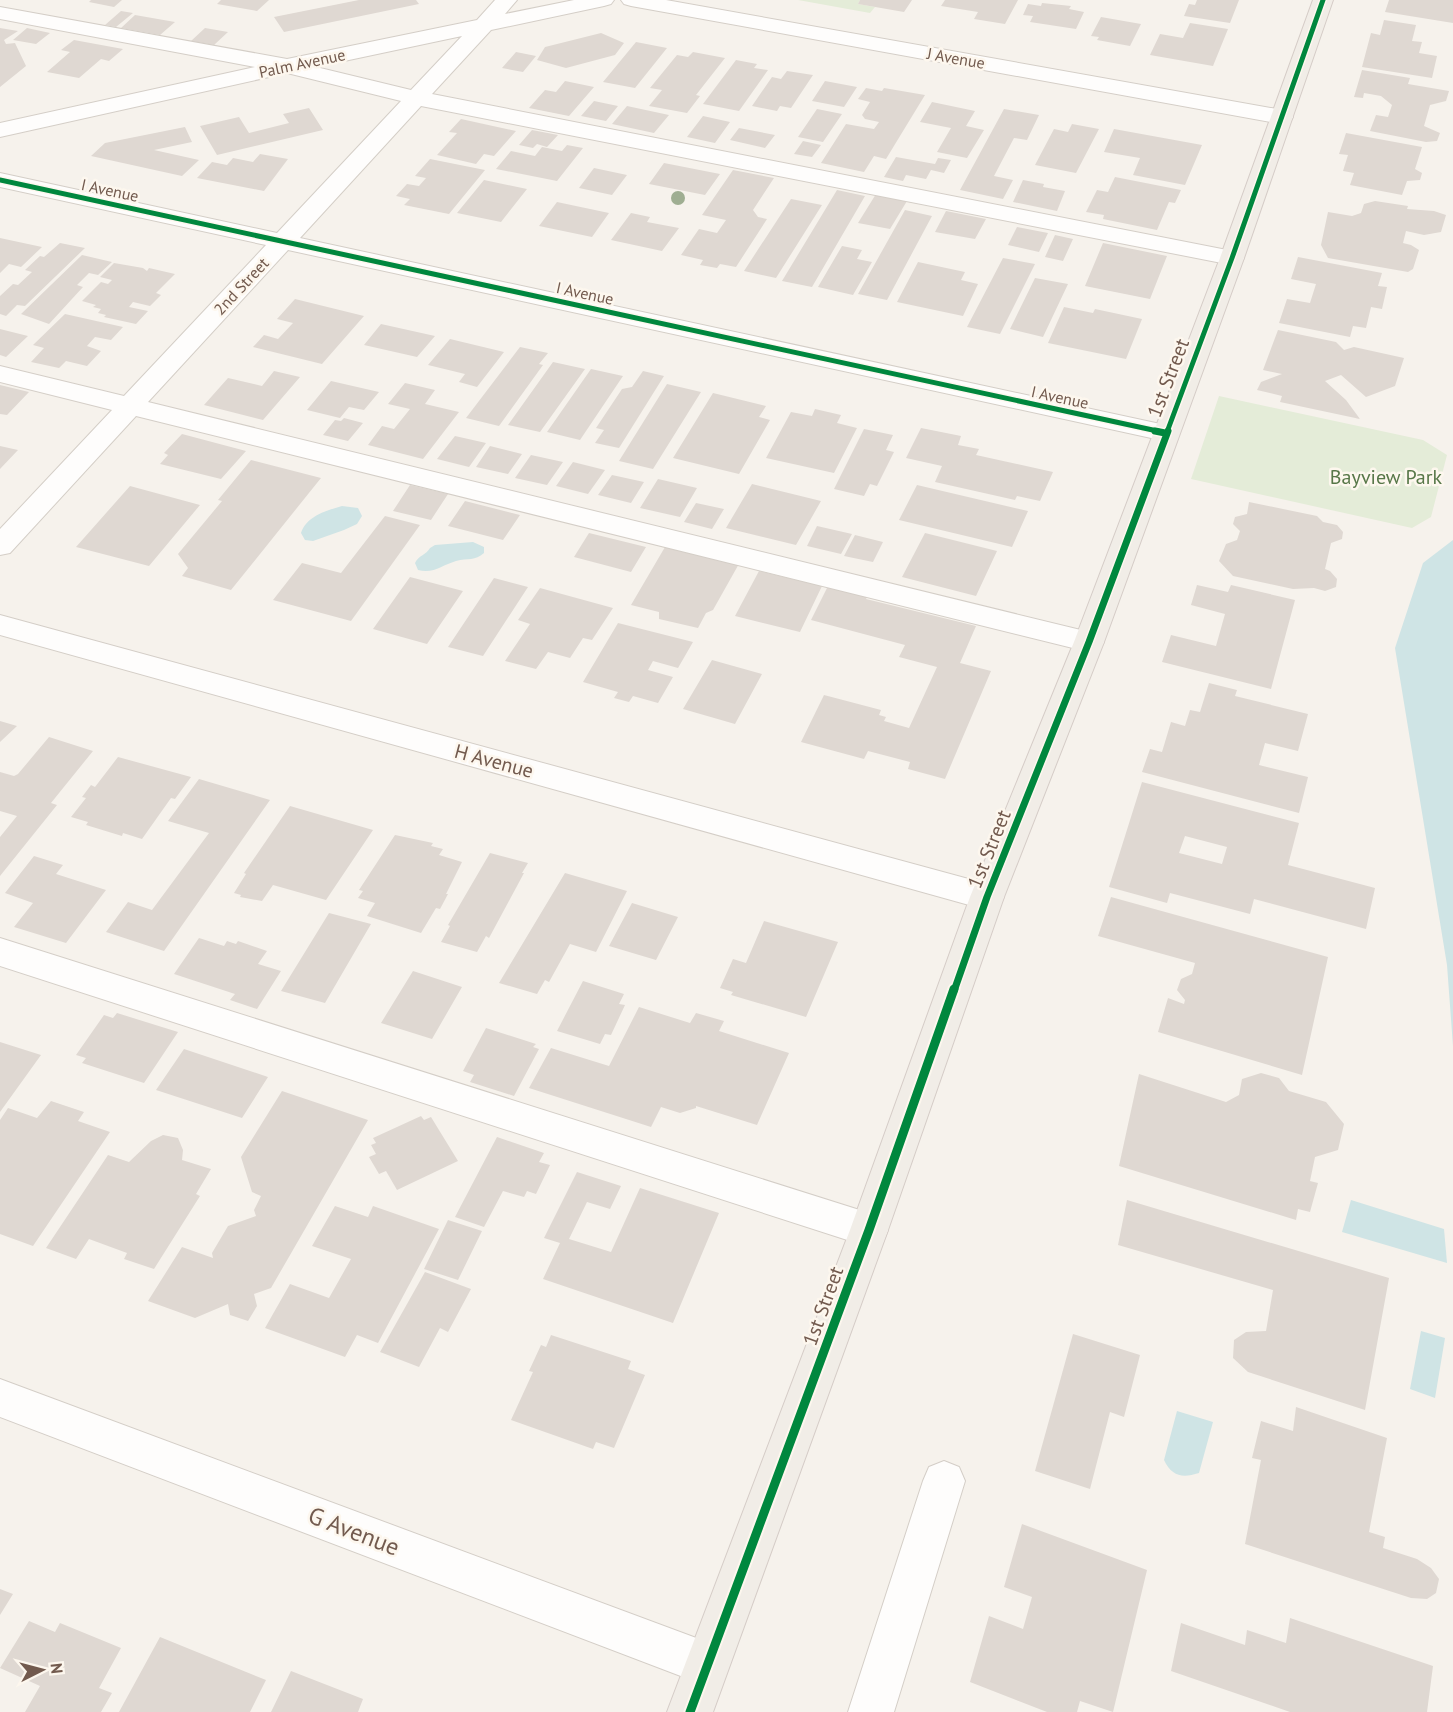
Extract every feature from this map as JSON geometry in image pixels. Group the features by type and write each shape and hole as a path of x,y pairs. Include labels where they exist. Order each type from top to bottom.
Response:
{"main road":[{"name":"1st Street","path":"690,1712 869,1230 987,897 1089,642 1232,258 1323,0"}],"street":[{"name":"2nd Street","path":"0,546 507,0"},
{"name":"Palm Avenue","path":"0,130 287,66 604,0"},
{"name":"J Avenue","path":"631,0 1282,117"},
{"path":"0,13 287,66 416,98 1232,258"},
{"name":"I Avenue","path":"0,180 1165,433"},
{"path":"0,374 1089,642"},
{"name":"H Avenue","path":"0,625 987,897"},
{"path":"0,952 869,1230"},
{"name":"G Avenue","path":"0,1398 707,1664"},
{"path":"871,1712 944,1481"}],"green space":[{"path":"798,0 860,0 858,4 875,7 870,13"},
{"name":"Bayview Park","path":"1219,396 1423,440 1447,455 1431,517 1412,528 1191,479"}],"shaded area":[{"path":"342,506 358,508 362,516 357,524 313,541 305,540 301,533 312,518"},
{"path":"1453,540 1453,1046 1447,965 1395,648 1423,563"},
{"path":"473,542 484,547 484,553 478,557 456,561 433,570 418,570 415,563 417,560 435,545"},
{"path":"1351,1200 1444,1229 1447,1263 1342,1232"},
{"path":"1421,1331 1445,1338 1435,1398 1410,1389"},
{"path":"1177,1411 1213,1422 1199,1473 1178,1475 1167,1466 1164,1460"}],"building":[{"path":"91,0 122,0 114,7 89,2"},
{"path":"221,0 269,0 257,11 217,4"},
{"path":"359,0 416,0 419,4 284,32 274,17"},
{"path":"860,0 912,0 904,12 858,4"},
{"path":"945,0 1018,0 1005,24 974,19 978,12 941,6"},
{"path":"1197,0 1239,0 1230,23 1184,16 1189,4 1195,5"},
{"path":"1389,0 1453,0 1453,23 1385,12"},
{"path":"1042,3 1071,6 1069,9 1084,12 1076,29 1030,22 1033,16 1023,15 1028,4 1041,6"},
{"path":"121,11 133,13 116,27 105,25"},
{"path":"135,15 175,22 160,35 121,28"},
{"path":"1101,17 1141,24 1130,46 1097,40 1099,37 1091,36"},
{"path":"1384,20 1416,25 1412,41 1422,42 1419,53 1437,56 1432,78 1362,67 1371,33 1380,35"},
{"path":"1190,23 1228,29 1213,66 1150,55 1160,34 1183,38"},
{"path":"0,28 18,31 4,40 6,44 15,43 26,66 0,87"},
{"path":"27,28 50,33 36,44 13,40"},
{"path":"205,28 228,32 214,45 191,41"},
{"path":"601,33 624,43 615,55 566,68 537,60 545,47"},
{"path":"74,40 123,49 109,61 101,59 79,78 47,72 70,52 61,50"},
{"path":"636,42 667,48 635,88 603,82"},
{"path":"516,52 536,56 523,72 502,68"},
{"path":"693,52 725,58 696,95 700,96 687,113 649,106 662,90 650,88 677,55 688,57"},
{"path":"736,60 757,64 754,68 768,70 739,111 703,104"},
{"path":"1362,70 1410,78 1408,84 1449,91 1446,101 1430,105 1424,126 1440,133 1437,141 1426,142 1370,131 1376,115 1388,117 1392,105 1381,96 1364,93 1363,98 1354,97"},
{"path":"787,71 813,75 791,108 780,106 777,111 752,106 772,77 781,79"},
{"path":"565,81 594,87 569,116 529,108 545,90 556,92"},
{"path":"825,81 857,87 844,107 812,101"},
{"path":"866,88 882,91 884,88 925,95 886,159 874,156 864,172 821,163 846,124 874,129 879,122 865,119 862,115 870,102 858,99"},
{"path":"594,101 618,106 606,121 581,116"},
{"path":"932,102 975,111 966,126 984,130 967,158 937,152 951,128 920,122"},
{"path":"627,106 669,115 654,133 612,124"},
{"path":"309,108 323,130 217,155 200,126 239,117 249,133 289,123 283,114"},
{"path":"817,109 842,114 823,142 798,137"},
{"path":"1004,109 1039,115 1027,140 1014,138 994,176 1013,180 1003,199 960,190"},
{"path":"703,116 730,122 715,143 687,137"},
{"path":"461,119 516,131 494,156 484,154 476,164 437,155 457,133 449,132"},
{"path":"1072,124 1099,129 1076,173 1035,165 1054,129 1068,132"},
{"path":"185,127 192,142 154,150 199,160 182,176 91,156 105,143"},
{"path":"739,128 775,135 765,148 730,140"},
{"path":"1114,129 1202,145 1185,185 1133,175 1140,158 1104,152"},
{"path":"532,130 558,135 547,147 537,144 533,148 519,145"},
{"path":"1346,133 1422,147 1415,169 1422,173 1420,180 1407,181 1402,195 1350,185 1354,173 1343,171 1348,155 1339,154"},
{"path":"803,141 821,145 812,157 794,154"},
{"path":"567,145 583,148 557,181 496,169 511,151 535,156 542,147 562,151"},
{"path":"260,154 288,159 264,191 197,178 212,162 227,165 233,158 253,162"},
{"path":"896,157 935,164 938,158 951,160 944,173 931,170 926,179 906,175 903,181 884,177"},
{"path":"430,159 485,170 449,214 404,205 410,199 396,196 407,184 419,186 426,178 415,176"},
{"path":"664,163 720,174 705,195 649,184"},
{"path":"594,168 627,175 612,195 579,188"},
{"path":"733,170 774,178 753,210 758,217 767,219 736,267 720,264 717,268 700,265 703,260 681,255 699,229 717,233 726,220 702,215"},
{"path":"1115,177 1181,190 1175,203 1169,202 1157,230 1103,219 1104,215 1086,212 1097,190 1108,192"},
{"path":"484,180 527,189 501,222 457,213"},
{"path":"1023,180 1065,191 1057,211 1013,202"},
{"path":"837,190 865,196 812,287 782,281"},
{"path":"876,194 907,201 890,229 858,223"},
{"path":"791,199 822,205 776,278 744,271"},
{"path":"1375,201 1446,215 1441,232 1424,235 1406,231 1403,243 1419,250 1413,269 1408,272 1328,258 1321,245 1328,212 1352,216 1361,213 1364,204"},
{"path":"557,202 609,213 592,237 539,226"},
{"path":"905,210 932,216 887,300 858,294"},
{"path":"946,211 986,219 975,239 935,232"},
{"path":"631,213 650,217 647,222 679,228 662,251 611,240"},
{"path":"1017,227 1048,233 1039,252 1008,245"},
{"path":"1055,235 1073,239 1063,261 1045,257"},
{"path":"0,238 42,247 21,267 9,264 0,273"},
{"path":"60,243 85,248 25,306 17,305 6,316 0,314 0,296 13,284 18,285 32,272 25,270 40,256 44,257"},
{"path":"1103,243 1167,256 1150,299 1085,286"},
{"path":"842,246 862,250 857,259 872,262 853,295 818,287"},
{"path":"82,255 112,262 98,275 89,273 77,285 83,287 49,324 21,314"},
{"path":"1298,257 1382,273 1378,286 1387,287 1382,309 1371,307 1366,328 1353,326 1350,337 1279,323 1287,299 1310,303 1316,284 1291,279"},
{"path":"1003,258 1035,264 1000,334 967,327"},
{"path":"918,262 965,272 961,280 978,284 963,316 897,302"},
{"path":"114,263 143,268 147,271 149,268 175,274 156,293 161,295 150,306 133,302 129,307 148,311 136,324 104,317 106,315 98,313 101,309 93,307 96,305 82,301 101,282 108,284 112,280 100,277"},
{"path":"1035,278 1068,284 1043,337 1010,329"},
{"path":"295,299 364,316 322,364 253,347 264,335 278,339 293,323 277,319"},
{"path":"1064,307 1093,313 1095,309 1142,319 1126,359 1048,343"},
{"path":"65,314 123,327 111,340 95,337 87,346 101,351 87,366 66,361 59,368 31,362 44,348 33,345"},
{"path":"381,324 435,336 417,357 364,345"},
{"path":"0,329 28,336 6,357 0,355"},
{"path":"1278,330 1336,342 1344,350 1354,347 1404,358 1395,386 1366,397 1341,375 1325,381 1346,400 1360,419 1280,402 1282,396 1257,390 1261,382 1282,374 1263,370"},
{"path":"450,339 504,352 477,387 459,382 465,374 428,365"},
{"path":"520,347 548,353 539,364 543,365 499,426 466,418"},
{"path":"553,362 585,369 540,432 508,425"},
{"path":"591,369 623,376 580,440 547,432"},
{"path":"274,371 300,377 263,420 204,405 228,378 262,386"},
{"path":"643,371 664,376 619,448 595,443 604,430 596,428 622,389 632,387"},
{"path":"331,381 379,392 364,410 349,407 340,418 307,410"},
{"path":"405,383 435,390 425,404 459,412 423,459 368,445 382,426 394,429 410,409 388,404"},
{"path":"667,384 701,392 653,469 619,461"},
{"path":"0,385 29,392 7,415 0,414"},
{"path":"713,393 766,406 759,417 770,420 739,474 673,458"},
{"path":"815,409 841,415 837,423 857,428 834,473 766,458 791,412 812,416"},
{"path":"344,418 363,423 348,441 323,435 335,420 341,421"},
{"path":"921,428 961,436 958,445 979,449 976,455 1053,472 1040,501 1017,496 1015,500 935,482 942,466 906,458"},
{"path":"864,429 893,435 886,450 894,452 877,486 870,484 864,496 834,489"},
{"path":"182,434 246,451 221,479 160,464 168,455 164,453"},
{"path":"455,436 486,443 469,467 437,459"},
{"path":"0,446 18,450 0,469"},
{"path":"490,446 522,454 508,474 476,467"},
{"path":"531,455 563,462 547,485 515,478"},
{"path":"251,460 321,478 231,590 182,576 188,568 178,554 222,501 218,500"},
{"path":"573,462 605,470 588,494 556,486"},
{"path":"612,475 644,482 631,503 598,495"},
{"path":"658,479 697,488 680,517 640,508"},
{"path":"752,484 821,501 796,545 726,528"},
{"path":"410,485 448,494 431,520 393,511"},
{"path":"917,485 1028,511 1012,547 899,520"},
{"path":"130,486 200,505 149,566 76,547"},
{"path":"465,501 520,515 503,540 448,526"},
{"path":"1249,502 1317,516 1323,522 1337,525 1343,532 1342,539 1331,543 1325,569 1337,579 1336,587 1325,591 1314,588 1293,589 1233,576 1219,561 1226,544 1237,540 1240,531 1233,524 1235,517 1247,514"},
{"path":"696,503 724,509 712,529 684,522"},
{"path":"385,516 420,525 351,621 273,600 302,563 341,573"},
{"path":"817,526 852,534 841,554 807,546"},
{"path":"589,533 646,547 631,572 574,557"},
{"path":"925,533 997,551 976,596 902,577"},
{"path":"855,535 883,542 873,562 844,556"},
{"path":"665,547 708,558 714,555 740,562 713,610 706,613 698,628 659,619 659,612 631,605"},
{"path":"759,571 822,586 800,632 735,616"},
{"path":"410,577 463,591 427,644 373,629"},
{"path":"494,578 528,587 483,656 448,647"},
{"path":"829,584 869,594 866,599 976,626 960,663 991,671 945,779 908,769 910,762 868,751 864,759 801,742 824,695 881,710 879,715 886,717 884,721 909,728 937,667 899,657 905,645 811,620"},
{"path":"1197,585 1228,592 1231,585 1295,600 1271,689 1162,662 1171,635 1216,646 1225,614 1191,605"},
{"path":"540,588 613,608 592,640 583,638 570,658 548,652 536,669 505,661 530,624 518,620"},
{"path":"618,623 693,642 678,668 653,661 648,670 673,677 658,703 633,696 629,702 614,698 618,692 583,682"},
{"path":"712,660 762,674 735,724 683,709"},
{"path":"1209,683 1237,690 1235,696 1308,714 1298,751 1265,743 1259,765 1308,777 1299,813 1142,772 1150,749 1162,752 1171,722 1185,726 1190,710 1200,712"},
{"path":"0,721 17,726 0,742"},
{"path":"49,737 93,751 51,803 57,805 0,876 0,837 17,816 0,811 0,772 14,776 18,774"},
{"path":"118,757 191,777 175,799 171,798 142,839 123,833 122,836 86,825 88,822 71,817 86,798 82,797 91,785 95,787"},
{"path":"199,779 270,800 164,951 106,932 128,902 152,910 209,833 168,821"},
{"path":"1142,782 1299,823 1288,865 1375,888 1366,929 1254,899 1250,914 1170,893 1167,903 1109,887","holes":["1185,836 1227,847 1222,864 1179,853"]},
{"path":"290,806 373,830 326,900 273,885 262,901 240,897 241,895 234,893 246,874 244,873"},
{"path":"395,835 433,843 431,846 443,849 439,855 462,862 440,909 436,908 421,933 367,916 375,903 358,898 363,891 359,890"},
{"path":"490,853 528,863 489,938 486,936 477,952 441,942 450,926 448,925"},
{"path":"34,856 63,865 56,874 106,890 66,943 14,927 33,903 5,893"},
{"path":"565,873 627,891 596,952 570,944 549,982 545,980 537,994 499,983"},
{"path":"1111,897 1328,957 1302,1075 1158,1032 1168,998 1184,1004 1185,1000 1177,990 1181,979 1192,974 1195,963 1098,936"},
{"path":"632,903 678,917 656,960 609,946"},
{"path":"329,913 371,924 325,1003 281,991"},
{"path":"764,921 838,942 806,1017 731,995 733,992 720,988 733,959 746,963"},
{"path":"199,938 224,946 227,941 236,944 238,941 267,951 258,964 281,971 257,1009 230,1000 235,994 174,974"},
{"path":"413,971 462,987 432,1039 381,1023"},
{"path":"583,981 624,994 619,1004 625,1005 611,1035 605,1034 600,1044 557,1031"},
{"path":"639,1007 690,1023 696,1013 724,1021 719,1031 789,1053 757,1125 696,1106 696,1108 680,1113 661,1107 651,1127 529,1088 551,1048 609,1066"},
{"path":"117,1013 178,1032 144,1083 82,1063 86,1058 76,1055 104,1015 113,1018"},
{"path":"486,1028 536,1044 533,1047 539,1049 514,1096 470,1082 474,1075 463,1071"},
{"path":"0,1042 41,1055 0,1112"},
{"path":"184,1049 268,1077 242,1118 156,1090"},
{"path":"1261,1073 1279,1078 1289,1091 1326,1102 1344,1124 1338,1150 1315,1157 1310,1181 1318,1183 1310,1212 1298,1209 1296,1220 1119,1166 1139,1074 1226,1102 1239,1095 1242,1079"},
{"path":"282,1091 368,1120 271,1288 254,1294 257,1306 248,1321 230,1315 228,1304 195,1318 148,1301 182,1247 213,1258 212,1253 228,1226 256,1216 254,1210 261,1196 252,1192 241,1157"},
{"path":"51,1101 84,1112 78,1121 110,1132 33,1246 0,1234 0,1120 8,1108 37,1118"},
{"path":"421,1116 424,1120 431,1117 458,1161 397,1190 386,1171 379,1174 369,1157 376,1154 371,1145 376,1143 373,1138"},
{"path":"163,1135 178,1138 183,1150 182,1160 211,1169 196,1194 200,1196 154,1269 124,1259 127,1253 89,1239 76,1259 46,1248 108,1155 129,1162 151,1141"},
{"path":"497,1137 544,1153 539,1162 550,1165 536,1194 527,1191 524,1197 503,1191 484,1227 455,1217"},
{"path":"577,1172 621,1186 610,1209 587,1202 569,1239 611,1252 640,1188 719,1213 673,1323 543,1279 560,1243 544,1238"},
{"path":"1127,1200 1389,1278 1365,1410 1248,1372 1233,1358 1234,1340 1246,1332 1266,1331 1273,1290 1118,1245"},
{"path":"335,1206 368,1217 373,1206 439,1229 378,1343 357,1335 345,1357 265,1328 290,1284 329,1298 351,1259 312,1246"},
{"path":"448,1220 482,1231 458,1280 424,1269"},
{"path":"425,1272 471,1289 448,1332 440,1328 419,1367 380,1352"},
{"path":"1073,1334 1140,1355 1124,1417 1110,1412 1090,1489 1035,1471"},
{"path":"551,1335 631,1361 628,1369 645,1375 614,1448 596,1442 593,1449 511,1420 533,1372 529,1371 541,1345 546,1347"},
{"path":"1296,1407 1387,1438 1369,1532 1385,1537 1383,1548 1417,1559 1431,1568 1439,1579 1436,1593 1427,1599 1411,1598 1245,1544 1261,1460 1252,1458 1261,1421 1293,1431"},
{"path":"1022,1524 1147,1570 1113,1712 1080,1701 1077,1712 1047,1712 970,1682 989,1616 1023,1629 1032,1597 1004,1587"},
{"path":"0,1589 13,1594 0,1615"},
{"path":"1290,1618 1433,1666 1427,1712 1290,1712 1171,1671 1181,1623 1245,1645 1247,1630 1286,1643"},
{"path":"29,1621 55,1632 60,1623 121,1648 99,1688 112,1693 101,1712 25,1712 40,1686 0,1668"},
{"path":"160,1637 266,1680 250,1712 119,1712"},
{"path":"291,1671 363,1699 358,1712 271,1712"}],"cycle path":[{"path":"690,1712 869,1230 987,897 1089,642 1232,258 1323,0"},
{"path":"0,180 1165,433"}]}
